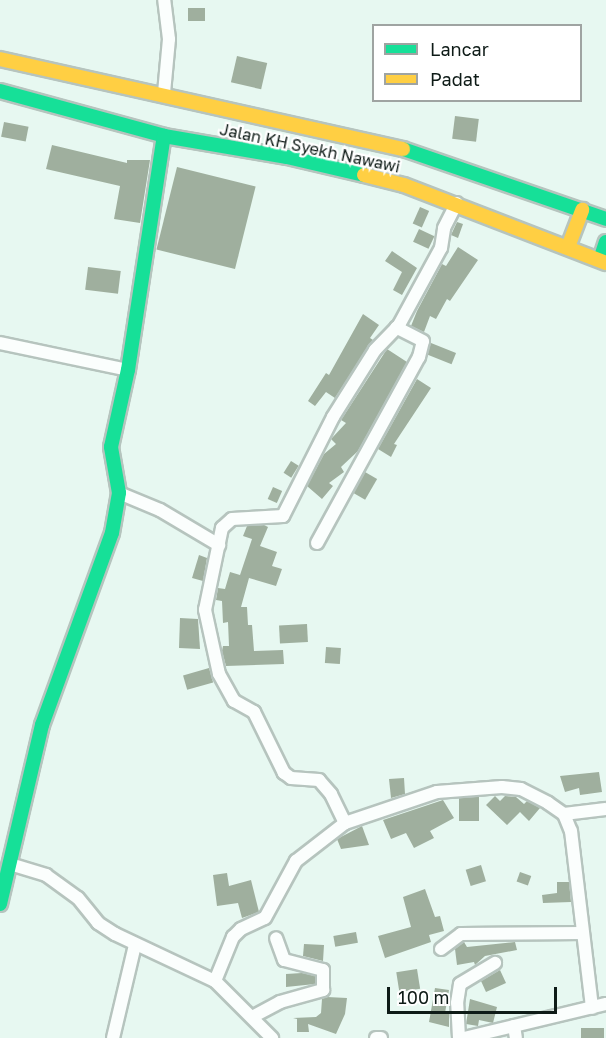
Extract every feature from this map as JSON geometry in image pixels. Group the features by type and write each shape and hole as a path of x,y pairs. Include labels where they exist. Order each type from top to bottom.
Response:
{"main road":[{"name":"Jalan KH Syekh Nawawi","path":"0,59 164,93 391,146 606,219"},
{"name":"Jalan KH Syekh Nawawi","path":"0,91 164,136 287,157 404,185 457,203 603,261"},
{"path":"0,904 42,725 112,533 119,493 111,447 128,370 164,136"},
{"path":"568,247 582,210"},
{"path":"603,261 606,242"}],"street":[{"path":"164,0 169,39 164,93"},
{"path":"345,823 332,794 319,780 291,778 284,773 254,712 234,701 219,674 205,610 222,528 232,519 283,516 333,417 375,350 396,327 441,248 444,228 457,203"},
{"path":"317,543 419,357 423,341 396,327"},
{"path":"0,343 128,370"},
{"path":"119,493 160,510 219,545"},
{"path":"215,981 233,937 241,929 265,918 296,861 345,823 437,792 502,787 532,793 564,814 571,831 592,1008"},
{"path":"564,814 606,809"},
{"path":"10,864 46,875 78,898 98,923 135,945 215,981 242,1010 254,1016 272,1038"},
{"path":"441,950 461,934 583,933"},
{"path":"254,1016 280,1002 323,990 323,970 284,960 276,938"},
{"path":"113,1038 135,945"},
{"path":"459,1038 456,1003 460,984 495,963"},
{"path":"464,1038 515,1032 606,1004"},
{"path":"376,1038 381,1038"}],"building":[{"path":"188,8 205,8 205,21 188,21"},
{"path":"237,56 267,63 261,89 231,82"},
{"path":"455,116 479,119 476,142 452,139"},
{"path":"4,122 29,127 26,141 1,137"},
{"path":"52,145 127,163 127,160 150,160 140,223 114,219 120,186 46,169"},
{"path":"177,167 256,187 235,269 156,249"},
{"path":"420,207 429,211 422,228 413,223"},
{"path":"457,222 463,224 458,238 451,235"},
{"path":"419,229 434,236 428,249 413,242"},
{"path":"458,247 478,260 450,301 447,299 436,319 430,316 424,332 411,326 442,264 446,266"},
{"path":"392,251 417,268 402,295 393,290 402,272 385,261"},
{"path":"88,267 121,271 118,294 85,290"},
{"path":"363,314 379,325 370,338 373,340 335,398 326,392 315,406 308,401 326,373 329,375"},
{"path":"431,343 456,353 452,364 427,354"},
{"path":"387,349 407,362 358,451 341,467 344,472 329,483 333,486 322,499 307,486 324,454 336,444 331,439 346,423 341,420"},
{"path":"417,379 431,388 394,444 397,445 391,457 378,449"},
{"path":"291,461 299,466 291,478 284,473"},
{"path":"365,472 377,479 365,500 353,493"},
{"path":"273,487 282,491 277,503 268,499"},
{"path":"264,525 268,527 260,546 277,552 272,566 282,569 276,586 249,578 241,607 247,607 248,625 252,625 254,651 283,650 284,664 226,666 222,651 223,646 229,646 228,622 223,623 222,601 216,600 218,588 225,589 230,572 240,575 252,539 243,536 247,526"},
{"path":"199,555 207,558 203,581 192,578"},
{"path":"180,618 198,619 200,649 179,648"},
{"path":"307,624 308,642 280,643 279,625"},
{"path":"326,647 341,648 340,664 325,663"},
{"path":"209,668 213,682 187,690 183,675"},
{"path":"599,772 602,792 580,795 579,788 565,792 560,776"},
{"path":"404,778 405,794 391,798 389,779"},
{"path":"495,796 500,801 505,796 516,797 524,804 527,801 540,808 529,821 520,812 507,825 486,805"},
{"path":"459,797 479,797 479,821 459,821"},
{"path":"443,800 454,818 430,831 434,838 414,848 406,833 391,839 383,820"},
{"path":"362,826 369,845 341,849 337,839"},
{"path":"481,865 486,881 471,886 466,870"},
{"path":"520,872 531,876 528,886 517,881"},
{"path":"227,873 229,886 251,880 259,912 242,918 238,903 217,906 213,875"},
{"path":"557,882 569,882 571,902 543,903 542,895 557,893"},
{"path":"425,889 435,917 440,916 444,931 429,935 431,942 385,958 378,936 411,927 403,897"},
{"path":"356,932 358,943 335,947 333,936"},
{"path":"464,942 467,947 515,942 517,950 485,956 475,965 474,962 457,965 455,949"},
{"path":"304,944 324,945 323,961 303,956"},
{"path":"417,969 420,989 399,992 396,972"},
{"path":"500,970 506,983 486,992 481,981"},
{"path":"302,973 315,976 315,984 286,987 286,974"},
{"path":"435,988 449,990 445,1013 449,1014 449,1027 429,1022"},
{"path":"347,998 345,1014 336,1034 308,1024 309,1032 297,1032 297,1019 293,1018 316,1017 321,1013 322,999"},
{"path":"470,999 497,1007 493,1023 479,1020 478,1026 466,1024"},
{"path":"581,1028 604,1028 604,1038 581,1038"}],"traffic: fast":[{"path":"0,91 164,136 287,157 364,175"},
{"path":"0,904 42,725 112,533 119,493 111,447 128,370 164,136"},
{"path":"403,149 606,219"},
{"path":"600,260 606,242"}],"traffic: slow":[{"path":"0,59 403,149"},
{"path":"364,175 404,185 606,263"},
{"path":"568,247 582,210"}]}
